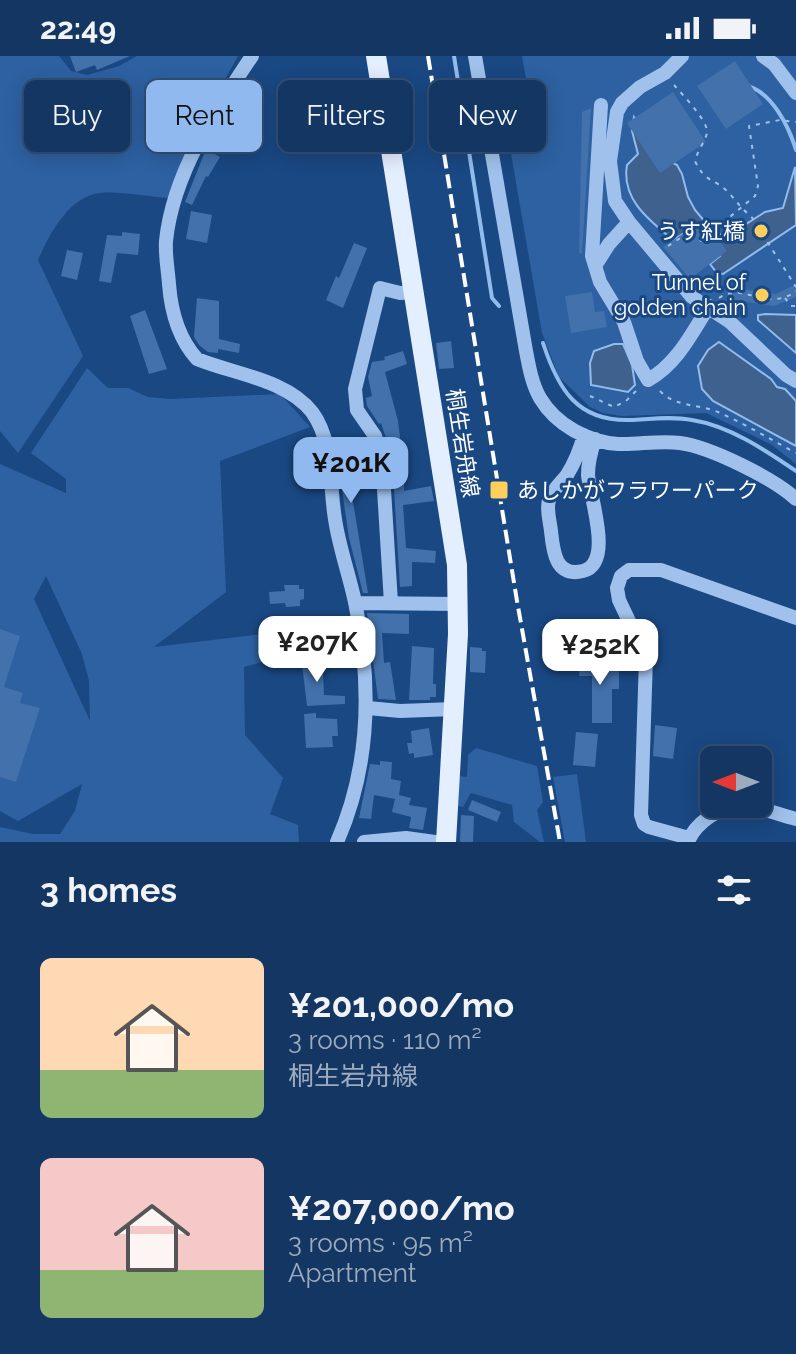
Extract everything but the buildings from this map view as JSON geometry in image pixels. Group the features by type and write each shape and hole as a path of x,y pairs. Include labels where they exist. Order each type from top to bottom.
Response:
{"main road":[{"name":"桐生岩舟線","path":"376,56 451,520 459,604 446,842"}],"street":[{"path":"252,56 188,164 172,211 166,245 174,314 184,341 197,359 269,383 304,404 313,414 325,445 333,505 355,603 368,708 358,785 338,842"},
{"path":"475,56 526,351 541,400 577,433 618,444 679,442 715,452 777,485 796,499"},
{"path":"682,56 665,73 640,87 622,103 617,112 610,161 615,201 692,297 709,306 796,381"},
{"path":"763,56 774,64 796,93"},
{"path":"617,112 598,102 592,256 600,282 624,322 637,361 648,380 663,372 709,306"},
{"path":"595,266 629,222"},
{"path":"391,603 382,457 375,436 357,410 355,389 380,288 400,293 415,292"},
{"path":"590,437 588,475 599,541 598,558 593,567 581,572 568,571 556,560 548,509 551,495 590,437"},
{"path":"796,618 661,570 629,570 621,576 617,588 619,600 646,657 640,786 642,820 649,827 688,840 700,823 728,806 742,805 796,819"},
{"path":"355,603 459,604"},
{"path":"368,708 400,711 454,709"},
{"path":"364,842 406,838 435,842"}],"path":[{"path":"665,73 706,125 707,134 698,148 695,161 700,173 710,182 726,189 751,216 796,289 785,298 771,301 725,294 709,306"},
{"path":"657,254 691,231 701,241 755,196 758,186 749,126 780,120 796,122"},
{"path":"785,298 791,306 796,306"},
{"path":"590,396 614,407 626,401 648,380 666,397 678,403 713,410 796,453"}],"shaded area":[{"path":"0,56 59,56 71,71 87,75 119,66 137,56 238,56 225,80 146,80 146,152 189,152 169,198 100,193 79,201 62,218 38,260 83,356 18,453 0,431"},
{"name":"あしかがフラワーパーク","path":"522,56 796,56 796,464 772,445 706,413 622,416 603,413 590,407 559,377 542,333 511,152 546,152 546,80 526,80"},
{"path":"634,117 660,156 677,165 695,210 715,234 729,235 765,212 783,208 795,167 796,225 723,274 717,273 710,264 720,256 697,225 673,240 646,216 633,198 626,177 627,165 638,154 632,131"},
{"path":"758,315 796,315 796,353 758,320"},
{"path":"719,342 771,379 777,387 785,389 796,401 796,446 713,401 702,389 698,366 708,350"},
{"path":"623,344 632,365 635,385 628,392 591,385 590,363 594,351"},
{"path":"87,368 108,388 128,388 148,397 170,399 280,394 310,427 220,461 226,592 154,647 297,630 299,652 244,667 245,735 283,778 270,814 298,825 299,842 0,842 0,827 33,834 60,834 75,811 82,784 18,821 0,811 0,464 66,493 66,479 31,453","holes":["46,576 82,654 89,681 90,721 34,599"]},
{"path":"476,748 537,766 543,802 537,810 544,842 514,822 512,805 471,793 463,807 458,806 459,776 467,777 468,755"},
{"path":"577,774 586,842 565,842 553,777"}],"waterway":[{"path":"454,56 492,298 499,306"},
{"path":"747,86 772,103 784,121 796,150"},
{"path":"543,343 555,375 572,400 583,409 612,419 677,418 706,423 747,440 796,471"}],"railway":[{"path":"428,56 517,601 560,842"}],"place":[{"name":"うす紅橋","path":"761,231"},
{"name":"Tunnel of golden chain","path":"762,295"},
{"name":"あしかがフラワーパーク","path":"499,490"}]}
